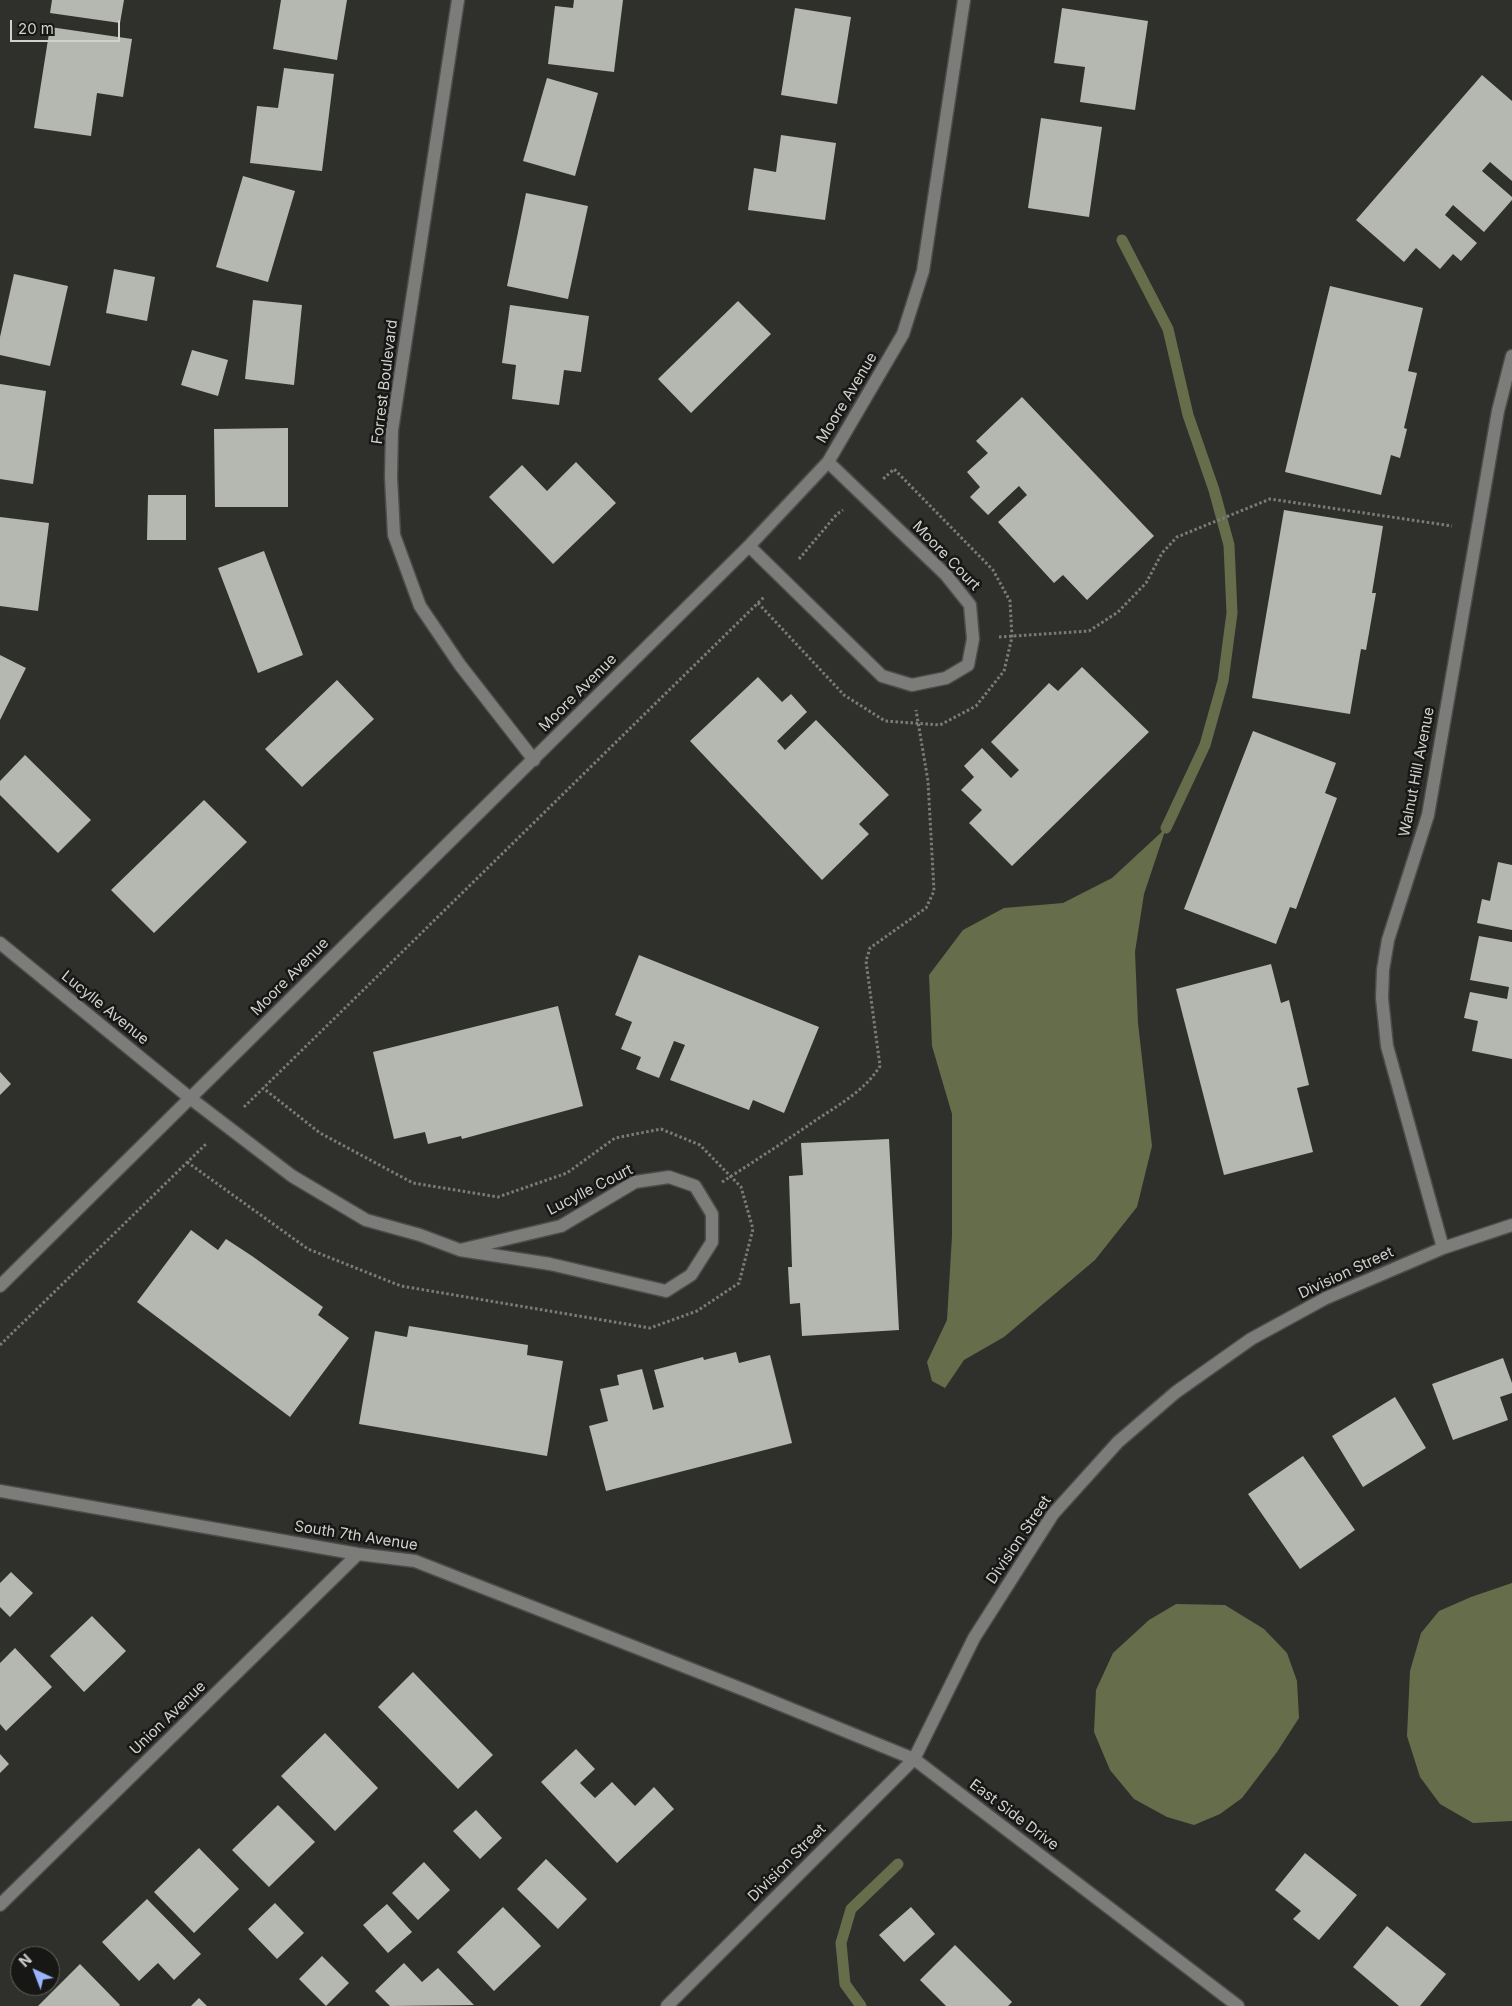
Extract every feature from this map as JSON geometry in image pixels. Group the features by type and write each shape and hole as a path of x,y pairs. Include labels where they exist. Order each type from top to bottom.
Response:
{"street":[{"name":"Forrest Boulevard","path":"458,0 392,430 391,477 394,534 420,606 460,665 534,760"},
{"name":"Moore Avenue","path":"0,1286 534,760 749,546 828,462 904,334 923,271 964,0"},
{"name":"Walnut Hill Avenue","path":"1443,1248 1387,1046 1382,998 1388,940 1428,815 1498,411 1512,356"},
{"name":"Moore Court","path":"749,546 882,676 912,685 946,678 968,665 973,639 970,605 946,575 828,462"},
{"name":"Lucylle Avenue","path":"0,944 190,1098"},
{"name":"Lucylle Court","path":"190,1098 292,1176 366,1220 420,1235 460,1250 550,1264 666,1291 690,1275 712,1242 712,1214 695,1186 669,1177 635,1182 561,1226 460,1250"},
{"name":"Division Street","path":"667,2006 914,1759 974,1638 1053,1514 1118,1442 1176,1392 1251,1339 1326,1298 1443,1248 1512,1225"},
{"name":"South 7th Avenue","path":"0,1491 358,1554 415,1561 747,1691"},
{"name":"Union Avenue","path":"0,1905 358,1554"},
{"name":"East Side Drive","path":"747,1691 914,1759 1238,2006"}],"path":[{"path":"0,1345 758,603 783,578 837,514 863,497 894,469 993,570 1010,601 1012,637 1004,671 976,706 940,725 919,725 885,721 844,695 758,603"},
{"path":"973,639 1089,631 1118,612 1140,589 1162,553 1177,537 1270,499 1478,529"},
{"path":"701,1196 766,1155 844,1101 871,1081 880,1066 866,961 870,948 896,927 926,908 934,891 928,781 912,685"}],"shaded area":[{"path":"1166,828 1144,894 1135,952 1138,1023 1152,1146 1137,1207 1095,1260 1004,1337 964,1360 945,1388 932,1381 927,1362 947,1320 952,1236 952,1114 932,1046 929,975 963,930 1004,908 1063,903 1112,878"},
{"path":"1512,1583 1512,1821 1473,1823 1440,1804 1420,1777 1407,1736 1410,1671 1421,1633 1439,1611 1471,1597"},
{"path":"1176,1604 1225,1605 1264,1629 1287,1653 1297,1681 1299,1718 1277,1752 1242,1798 1220,1814 1194,1825 1167,1817 1134,1799 1110,1770 1094,1732 1096,1690 1113,1653 1149,1620"}],"building":[{"path":"52,0 124,0 120,23 50,13"},
{"path":"281,0 347,0 337,60 273,49"},
{"path":"574,0 623,0 614,72 548,64 555,6 573,8"},
{"path":"795,8 851,17 837,104 781,95"},
{"path":"1062,8 1148,21 1135,110 1080,102 1085,67 1054,63"},
{"path":"50,27 132,39 123,97 97,93 91,136 34,128"},
{"path":"284,68 334,74 322,171 250,163 257,106 278,108"},
{"path":"1482,75 1512,101 1512,181 1490,162 1482,171 1512,197 1512,200 1484,232 1453,205 1445,215 1477,243 1461,261 1453,254 1440,269 1416,248 1404,262 1356,220"},
{"path":"547,78 598,93 575,176 523,161"},
{"path":"1041,118 1102,127 1089,217 1028,208"},
{"path":"781,135 836,143 825,220 748,210 754,168 776,172"},
{"path":"243,176 295,191 268,282 216,267"},
{"path":"526,193 588,206 568,299 507,286"},
{"path":"114,269 155,277 147,321 106,313"},
{"path":"14,274 68,286 50,366 0,355 0,337"},
{"path":"1330,286 1423,308 1408,371 1417,373 1404,428 1407,429 1400,458 1391,455 1381,495 1285,472"},
{"path":"253,300 302,305 294,385 245,379"},
{"path":"738,301 771,334 691,413 658,379"},
{"path":"510,305 589,316 581,372 564,370 559,405 512,399 516,365 502,363"},
{"path":"192,350 228,360 218,396 181,385"},
{"path":"0,384 46,391 33,484 0,479"},
{"path":"1022,397 1154,536 1087,600 1063,575 1054,583 998,522 1027,495 1019,486 988,515 970,497 980,487 967,472 988,453 976,441"},
{"path":"288,428 288,507 215,507 214,429"},
{"path":"576,462 616,503 553,564 489,497 522,465 547,491"},
{"path":"148,495 186,495 186,540 147,540"},
{"path":"1284,510 1383,526 1372,593 1376,593 1366,650 1361,649 1350,714 1252,698"},
{"path":"0,517 49,523 38,611 0,606"},
{"path":"264,551 303,655 258,673 218,568"},
{"path":"0,655 26,668 0,720"},
{"path":"1082,667 1149,732 1012,866 969,823 982,810 961,790 974,777 964,766 982,748 1011,778 1019,770 991,742 1049,683 1058,691"},
{"path":"758,677 782,702 791,694 807,712 777,741 785,750 816,720 889,795 859,824 869,834 822,880 690,741"},
{"path":"337,680 374,719 302,787 265,749"},
{"path":"1253,731 1336,763 1325,793 1337,798 1296,909 1290,907 1276,944 1184,909"},
{"path":"25,755 91,820 58,853 0,795 0,781"},
{"path":"204,800 247,842 154,933 111,890"},
{"path":"1498,862 1512,865 1512,930 1477,923 1482,899 1490,901"},
{"path":"1479,936 1512,942 1512,1059 1472,1051 1478,1021 1464,1018 1470,992 1507,999 1509,987 1470,980"},
{"path":"639,955 819,1027 784,1113 753,1100 749,1110 670,1080 685,1045 674,1041 659,1078 636,1069 641,1057 621,1049 632,1022 615,1015"},
{"path":"1271,964 1281,1003 1289,1000 1309,1085 1297,1088 1313,1152 1224,1175 1176,989"},
{"path":"558,1006 583,1106 462,1139 461,1136 428,1144 425,1132 394,1139 373,1052"},
{"path":"0,1072 11,1084 0,1095"},
{"path":"889,1139 899,1330 802,1336 800,1303 790,1304 788,1267 792,1267 789,1176 803,1175 801,1143"},
{"path":"191,1230 218,1250 226,1239 252,1256 323,1307 318,1315 349,1338 290,1417 137,1302"},
{"path":"409,1326 528,1345 527,1355 563,1361 547,1456 359,1424 375,1331 407,1337"},
{"path":"736,1352 739,1363 770,1355 792,1443 606,1491 589,1426 608,1421 600,1389 619,1385 617,1375 642,1369 653,1410 664,1407 654,1370 703,1357 704,1360"},
{"path":"1503,1358 1512,1383 1512,1393 1500,1397 1508,1420 1453,1440 1432,1384"},
{"path":"1395,1397 1426,1448 1363,1487 1332,1436"},
{"path":"1303,1456 1355,1530 1300,1569 1248,1494"},
{"path":"11,1572 33,1593 10,1617 0,1607 0,1583"},
{"path":"92,1616 126,1651 84,1692 50,1656"},
{"path":"15,1648 52,1687 6,1731 0,1724 0,1663"},
{"path":"413,1672 493,1755 458,1789 378,1707"},
{"path":"325,1733 378,1788 335,1831 281,1776"},
{"path":"576,1749 595,1769 580,1783 595,1798 612,1782 635,1806 654,1787 674,1809 617,1863 541,1782"},
{"path":"0,1754 9,1764 0,1773"},
{"path":"278,1805 315,1842 269,1887 232,1850"},
{"path":"476,1810 502,1838 480,1859 453,1831"},
{"path":"199,1848 239,1889 194,1933 154,1892"},
{"path":"1305,1853 1357,1895 1319,1940 1293,1919 1301,1911 1275,1890"},
{"path":"546,1859 587,1899 558,1929 517,1889"},
{"path":"424,1862 450,1890 418,1920 392,1893"},
{"path":"147,1899 201,1954 174,1980 158,1963 139,1981 102,1942"},
{"path":"275,1903 304,1933 277,1959 248,1929"},
{"path":"387,1904 412,1932 388,1953 363,1925"},
{"path":"503,1907 541,1946 494,1991 457,1952"},
{"path":"911,1907 935,1934 904,1962 879,1935"},
{"path":"1387,1926 1446,1974 1420,2006 1399,2006 1353,1967"},
{"path":"955,1945 1012,2002 1008,2006 946,2006 920,1980"},
{"path":"322,1956 349,1983 326,2006 299,1979"},
{"path":"404,1963 422,1982 438,1968 474,2005 390,2006 375,1991"},
{"path":"80,1964 120,2005 38,2006 48,1996 60,1996 60,1984"},
{"path":"199,1998 207,2006 191,2006"}],"waterway":[{"path":"1122,240 1168,329 1188,415 1214,490 1229,545 1232,613 1223,681 1205,745 1166,828"},
{"path":"861,2006 845,1984 841,1943 851,1909 898,1864"}]}
